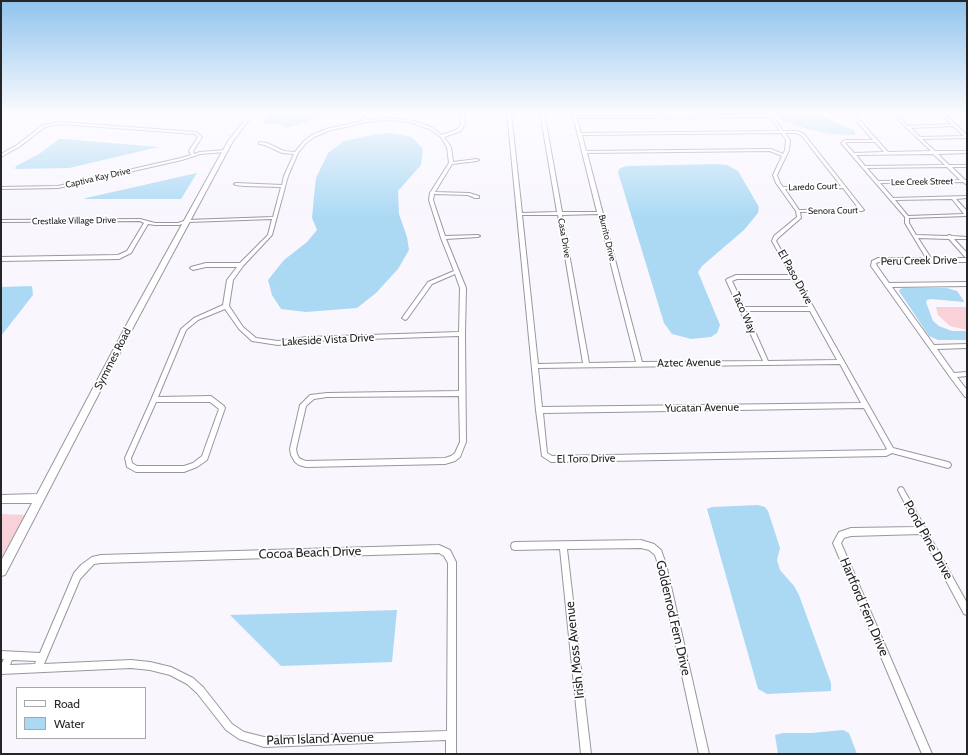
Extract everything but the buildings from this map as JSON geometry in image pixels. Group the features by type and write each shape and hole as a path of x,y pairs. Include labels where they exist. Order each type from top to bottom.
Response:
{"street":[{"path":"1,156 16,147"},
{"path":"193,156 192,151 194,147"},
{"name":"Symmes Road","path":"1,571 132,322 228,147"},
{"name":"Symmes Road","path":"226,151 229,147"},
{"path":"273,147 283,152 296,153"},
{"path":"154,400 211,399 222,408 205,458 195,465 184,469 136,469 129,465 128,458 184,330 196,318 226,306 230,280 241,265 270,235 284,186 296,153 301,147"},
{"path":"449,147 451,163 432,193 431,200 443,238 463,288 463,442 458,455 445,461 306,464 297,460 294,455 293,449 303,405 312,397 327,395 462,393"},
{"name":"El Toro Drive","path":"512,147 544,454 551,459 886,453 890,450 948,465"},
{"name":"Casa Drive","path":"548,147 586,365"},
{"name":"Burrito Drive","path":"584,147 639,364"},
{"path":"787,147 775,175 778,183 798,211"},
{"path":"813,147 844,186"},
{"path":"846,147 907,217 907,223 929,259"},
{"path":"882,147 887,153"},
{"path":"929,147 948,167 966,182"},
{"path":"585,152 771,150 783,155"},
{"name":"Captiva Kay Drive","path":"1,188 58,187 193,156 226,151"},
{"path":"852,154 967,152"},
{"path":"451,163 477,160"},
{"path":"864,167 967,166"},
{"name":"Lee Creek Street","path":"878,182 966,182"},
{"path":"236,184 284,186"},
{"name":"Laredo Court","path":"783,188 844,186"},
{"name":"Senora Court","path":"798,211 862,210 844,186"},
{"path":"432,193 469,194 477,197"},
{"path":"891,199 954,199 967,197"},
{"path":"954,199 967,215"},
{"name":"El Paso Drive","path":"798,211 799,216 776,237 774,241 890,450"},
{"path":"519,214 600,213"},
{"path":"907,217 967,215"},
{"name":"Crestlake Village Drive","path":"1,221 140,220 156,224 179,224 187,221 275,218"},
{"path":"1,259 119,257 128,252 147,222"},
{"path":"443,238 478,236"},
{"path":"916,236 949,236 967,238"},
{"path":"949,236 967,256"},
{"name":"Peru Creek Drive","path":"888,285 874,266 874,262 878,260 967,260"},
{"path":"193,268 206,265 241,265"},
{"path":"405,318 430,282 456,272"},
{"name":"Taco Way","path":"766,362 729,280 736,277 794,277"},
{"path":"888,285 967,284"},
{"path":"888,285 967,395"},
{"name":"Lakeside Vista Drive","path":"226,306 241,328 254,340 278,343 307,339 462,334"},
{"path":"743,309 812,309"},
{"path":"932,347 967,346"},
{"name":"Aztec Avenue","path":"535,366 842,362"},
{"path":"952,375 967,374"},
{"name":"Yucatan Avenue","path":"539,410 866,405"},
{"name":"Pond Pine Drive","path":"902,490 967,610"},
{"path":"1,499 40,498"},
{"name":"Hartford Fern Drive","path":"923,530 851,532 842,535 837,543 927,754"},
{"name":"Goldenrod Fern Drive","path":"515,546 641,544 651,547 658,553 662,564 704,754"},
{"name":"Irish Moss Avenue","path":"563,545 586,754"},
{"name":"Cocoa Beach Drive","path":"37,669 77,576 92,562 109,559 439,550 447,553 452,562 451,754"},
{"path":"2,670 5,655 42,657"},
{"name":"Palm Island Avenue","path":"2,670 131,664 150,666 171,671 190,681 200,690 229,727 242,736 264,742 451,735"}],"shaded area":[{"path":"936,307 967,307 967,330 950,326 938,315"},
{"path":"1,514 27,515 1,563"}],"water":[{"path":"48,147 158,147 69,168 15,169 16,166 39,154"},
{"path":"336,147 421,147 423,149 421,165 398,191 399,214 407,237 409,250 398,269 376,293 357,308 306,312 281,309 272,295 268,280 284,260 307,242 317,230 312,218 316,178 328,153"},
{"path":"727,165 738,171 759,207 758,213 744,230 702,266 698,272 720,325 717,333 711,337 691,339 672,334 664,323 618,172 620,168 627,166"},
{"path":"197,173 181,199 84,199 86,198"},
{"path":"32,286 33,295 1,336 1,287"},
{"path":"903,288 947,288 957,291 964,302 931,299 927,300 926,302 933,321 939,326 952,331 967,331 967,340 938,340 929,336 899,291"},
{"path":"758,505 765,507 768,511 780,548 777,560 780,570 794,586 799,595 831,683 831,691 767,694 758,689 707,509 712,507"},
{"path":"397,610 392,662 281,666 230,615"},
{"path":"843,730 849,733 857,754 778,754 775,735 783,733 811,733"}]}
